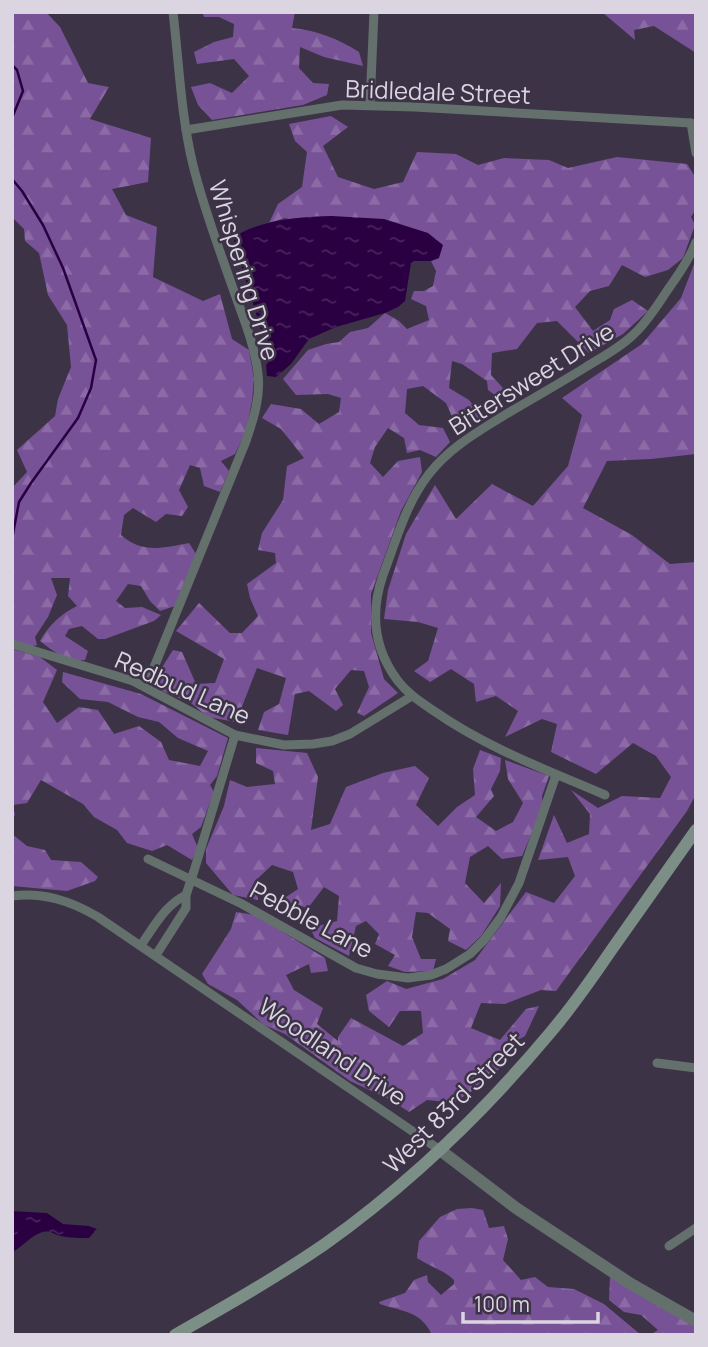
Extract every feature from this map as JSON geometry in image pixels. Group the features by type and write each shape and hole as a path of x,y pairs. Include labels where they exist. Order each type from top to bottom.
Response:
{"main road":[{"name":"West 83rd Street","path":"175,1335 240,1299 326,1243 403,1183 440,1150 488,1103 552,1031 696,830"}],"street":[{"name":"Whispering Drive","path":"146,687 246,441 258,397 256,358 192,163 173,12"},
{"path":"370,105 374,12"},
{"name":"Bridledale Street","path":"186,130 342,105 693,121"},
{"path":"693,121 696,153"},
{"name":"Bittersweet Drive","path":"606,795 486,743 412,696 398,681 384,656 376,633 376,601 402,526 429,473 459,444 606,355 634,335 672,285 696,242"},
{"name":"Redbud Lane","path":"12,644 133,681 235,735 284,745 332,741 350,734 412,696"},
{"path":"156,955 186,908 186,894 235,735"},
{"name":"Pebble Lane","path":"148,859 242,904 356,968 408,978 431,975 446,970 470,954 484,940 506,909 524,870 556,775"},
{"path":"141,945 167,909 186,894"},
{"name":"Woodland Drive","path":"12,896 43,896 72,904 98,917 440,1150 516,1208 631,1284 696,1321"},
{"path":"657,1063 696,1068"},
{"path":"669,1246 696,1228"}],"green space":[{"path":"12,12 46,12 60,27 88,83 109,87 90,119 151,138 148,182 112,189 126,215 157,227 153,277 203,301 220,294 232,339 249,350 254,379 246,431 235,454 221,461 229,471 220,492 204,486 200,468 190,465 179,490 188,507 182,516 166,514 156,522 133,508 124,515 121,535 129,541 153,548 189,543 196,554 175,606 160,611 141,586 128,584 116,601 125,608 142,607 161,615 154,621 105,639 98,639 82,626 69,629 65,636 88,651 85,660 67,658 40,641 56,620 77,606 68,596 70,578 51,578 57,595 48,617 35,637 37,645 30,647 12,641 12,488 27,472 17,450 55,416 58,399 71,367 67,325 48,295 39,253 25,241 24,229 12,217"},
{"path":"202,12 295,12 292,28 319,33 343,43 359,52 363,66 324,57 300,47 299,68 313,83 329,84 327,95 303,105 212,120 198,105 191,87 210,83 232,93 249,76 234,59 197,64 194,52 214,42 233,37 234,24 219,17 204,17"},
{"path":"602,12 696,12 696,53 654,26 634,30 635,40"},
{"path":"331,116 348,127 323,146 338,177 374,189 403,182 417,152 456,154 478,165 504,158 549,160 568,168 617,157 687,164 696,178 696,209 691,217 695,225 683,258 668,270 645,277 622,265 609,286 590,291 575,307 593,331 610,320 614,309 632,300 648,311 623,334 589,353 557,321 537,323 517,349 492,353 491,375 503,388 499,398 488,390 487,381 462,364 452,361 449,388 469,400 481,415 469,426 457,428 446,403 423,386 407,389 405,413 419,425 443,428 450,442 436,457 420,450 407,453 404,438 388,428 375,447 370,463 383,477 398,461 420,457 422,472 401,511 371,594 371,633 384,679 398,693 364,716 357,713 369,687 364,671 351,670 335,689 343,705 336,711 309,691 295,694 288,735 258,730 264,712 279,704 286,678 257,668 236,722 208,717 191,703 162,691 156,677 173,650 182,652 196,684 215,683 224,659 176,631 199,603 230,633 242,633 258,616 247,584 276,563 275,553 258,550 262,533 283,500 287,466 304,458 281,429 262,418 271,404 301,409 319,424 339,412 341,398 328,394 296,395 283,379 308,350 339,342 350,332 368,328 385,313 407,329 429,320 426,306 411,299 414,291 424,291 433,286 436,271 431,261 439,258 285,218 269,223 278,204 302,187 307,152 295,141 289,124"},
{"path":"696,259 696,454 607,461 583,508 632,535 670,564 696,562 696,794 687,811 556,991 541,990 505,1004 481,1003 471,1028 500,1040 526,1009 539,1006 525,1036 516,1041 499,1069 454,1103 427,1100 409,1112 391,1100 350,1081 285,1034 264,1025 237,1000 208,984 202,974 231,929 236,912 255,915 325,958 328,971 311,973 309,964 286,975 294,990 323,1008 317,1024 338,1041 351,1018 403,1046 423,1033 421,1011 400,1011 389,1027 369,1011 366,995 387,981 406,989 443,979 475,960 526,892 554,903 575,876 568,857 538,860 554,815 567,843 589,834 590,814 571,790 598,808 622,796 660,798 671,777 656,756 633,743 596,774 551,752 557,724 542,719 505,737 518,711 496,696 476,702 474,684 451,669 430,682 414,671 428,661 438,628 418,622 384,619 388,590 406,534 435,485 456,519 492,484 533,506 568,466 582,415 562,398 642,344 681,298"},
{"path":"12,649 40,657 57,670 43,702 57,723 79,707 98,710 114,734 139,726 161,742 169,760 200,766 208,751 178,738 159,722 138,717 108,702 80,699 62,682 63,672 141,694 228,738 217,776 210,785 214,792 201,827 192,834 198,848 192,860 167,845 152,851 127,843 117,830 94,817 83,804 41,780 27,803 13,805 15,815 12,818"},
{"path":"256,748 307,753 318,777 311,830 330,824 346,787 383,773 415,766 429,778 416,805 438,826 457,807 475,795 473,769 480,750 501,758 500,771 491,789 494,796 476,817 496,831 513,822 523,803 508,779 505,760 549,776 542,796 543,806 522,856 502,859 488,846 470,857 465,883 484,903 501,883 500,906 481,936 466,950 448,941 450,929 428,913 416,912 412,937 421,959 436,959 433,971 405,972 388,966 395,955 375,944 379,934 366,921 356,926 349,956 315,938 310,928 337,921 339,896 324,887 308,908 280,901 298,889 293,872 272,865 255,881 258,900 233,895 206,863 206,849 224,806 230,780 247,787 275,784 273,771 256,763"},
{"path":"12,834 27,846 45,850 51,860 81,862 98,877 95,881 67,891 12,886"},
{"path":"457,1209 483,1210 489,1228 504,1226 508,1239 503,1260 521,1280 535,1277 548,1287 574,1289 604,1304 641,1335 432,1335 417,1317 380,1304 379,1302 405,1293 414,1280 427,1275 428,1282 441,1295 454,1284 450,1277 417,1258 419,1241 440,1217"},
{"path":"610,1277 667,1307 696,1328 696,1335 650,1335 658,1330 641,1315 624,1312 609,1300"}],"water":[{"path":"332,216 384,219 428,233 443,245 439,258 411,263 405,301 398,307 336,327 309,339 291,364 276,377 267,376 264,339 234,243 235,236 270,222"},
{"path":"12,1211 47,1213 63,1224 97,1229 89,1238 43,1232 12,1252"}],"waterway":[{"path":"12,65 17,70 23,91 12,118"},
{"path":"12,179 43,225 63,268 96,360 91,388 78,418 19,502 12,539"}]}
